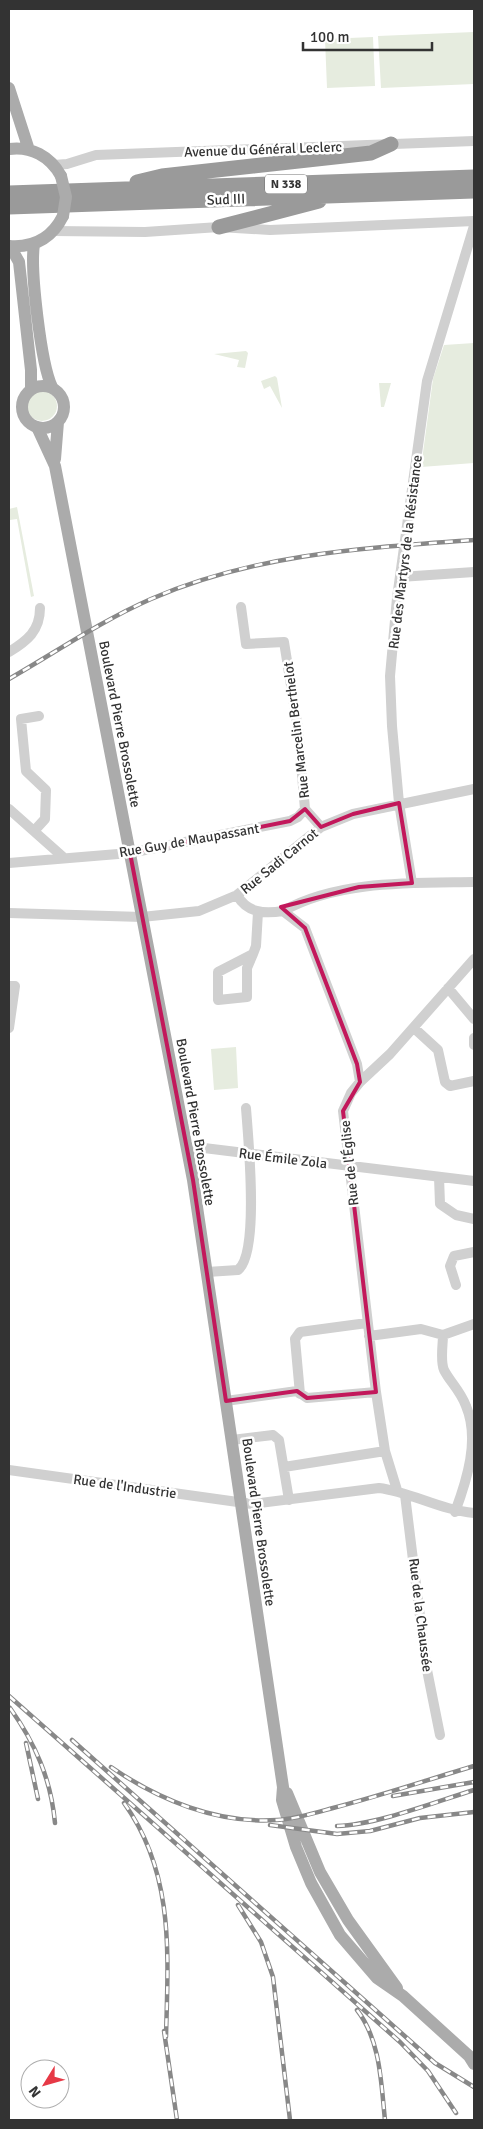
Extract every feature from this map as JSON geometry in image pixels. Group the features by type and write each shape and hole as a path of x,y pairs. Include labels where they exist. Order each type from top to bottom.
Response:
{"highway":[{"path":"97,190 162,176 372,153 391,144"},
{"name":"Sud III","path":"9,192 474,177"},
{"name":"Sud III","path":"9,207 340,194 474,191"},
{"path":"219,227 292,209 340,194"}],"main road":[{"path":"9,88 29,150"},
{"path":"9,149 29,150 42,155 54,165 61,176 66,197 63,216 54,231 34,244 9,246 19,262 31,370 31,389"},
{"path":"34,244 32,260 43,356 52,387 61,395 64,403 64,412 58,422 48,427 37,427 26,420 23,410 24,397 31,389 39,386 52,387"},
{"name":"Boulevard Pierre Brossolette","path":"55,466 58,422"},
{"name":"Boulevard Pierre Brossolette","path":"37,427 55,466 187,1149 283,1786 328,1917 340,1936 378,1978 403,1996 469,2056 474,2064"}],"street":[{"name":"Avenue du Général Leclerc","path":"54,165 67,164 96,155 474,141"},
{"path":"54,231 144,232 219,227 270,230 474,220"},
{"name":"Rue des Martyrs de la Résistance","path":"412,884 399,803 390,676 400,577 427,381 474,226"},
{"path":"400,577 474,572"},
{"path":"9,652 31,637 38,624 40,608"},
{"name":"Rue Marcelin Berthelot","path":"240,608 246,644 284,642 298,729 305,809 321,828"},
{"path":"34,831 45,818 46,790 26,771 21,719 39,716"},
{"name":"Rue Sadi Carnot","path":"9,913 142,917 199,911 237,895 321,828 353,814 474,789"},
{"path":"9,809 62,857"},
{"name":"Rue Guy de Maupassant","path":"9,863 62,857 130,853 290,822 305,809"},
{"path":"237,895 243,906 258,912 283,911 296,903 359,887 474,882"},
{"path":"283,911 305,928 357,1064 360,1082"},
{"path":"252,954 218,972 218,1000 247,997 247,968 256,946 258,912"},
{"name":"Rue de l'Église","path":"401,1493 385,1451 376,1392 348,1167 344,1111 351,1093 360,1082 414,1028 474,959"},
{"path":"9,986 15,986 9,1028"},
{"path":"448,988 474,1019"},
{"path":"414,1028 438,1050 446,1082 450,1086 474,1081"},
{"path":"474,1038 474,1045"},
{"path":"207,1272 238,1270 244,1263 252,1213 246,1108"},
{"name":"Rue Émile Zola","path":"187,1149 204,1148 474,1181"},
{"path":"440,1177 440,1204 456,1215 474,1219"},
{"path":"456,1285 450,1266 454,1256 474,1252"},
{"path":"300,1394 295,1339 300,1332 367,1323"},
{"path":"369,1336 421,1329 443,1335 474,1324"},
{"path":"443,1335 444,1369 459,1390 468,1409 471,1431 468,1472 455,1512"},
{"path":"226,1401 297,1391 307,1398 376,1392"},
{"path":"232,1440 273,1435 279,1440 289,1500"},
{"path":"284,1467 385,1451"},
{"name":"Rue de l'Industrie","path":"9,1470 241,1503 289,1500 378,1488 401,1493 455,1512 474,1513"},
{"name":"Rue de la Chaussée","path":"401,1493 426,1665 440,1735"}],"highlighted area":[{"path":"399,803 412,883 359,887 281,907 305,928 357,1064 360,1082 343,1111 376,1392 307,1398 297,1391 226,1401 193,1180 130,853 290,821 305,809 321,827 353,814"}],"shaded area":[{"path":"474,32 474,84 381,88 378,36"},
{"path":"373,37 375,86 327,88 325,39"},
{"path":"474,343 474,463 421,467 433,379 444,345"},
{"path":"246,351 248,353 245,368 237,367 239,360 214,354"},
{"path":"275,376 277,378 282,408 270,386 264,389 261,381"},
{"path":"379,383 391,383 384,407 381,407"},
{"path":"42,391 53,395 57,406 53,417 42,421 31,417 27,406 31,395"},
{"path":"17,507 34,596 31,597 17,519 10,520 9,509"},
{"path":"236,1047 238,1088 214,1090 211,1049"}],"railway":[{"path":"9,679 96,627 132,608 190,584 229,572 269,563 350,550 474,540"},
{"path":"9,1696 400,2042 428,2071 456,2113"},
{"path":"10,1708 34,1748 46,1777 55,1823"},
{"path":"72,1740 435,2063 474,2087"},
{"path":"26,1743 38,1799"},
{"path":"111,1767 149,1790 211,1814 232,1818 277,1820 305,1816 474,1766"},
{"path":"393,1796 474,1782"},
{"path":"337,1826 369,1822 474,1790"},
{"path":"124,1803 141,1830 152,1858 160,1887 165,1916 167,1946 166,2037"},
{"path":"270,1825 337,1834 370,1831 420,1818 474,1812"},
{"path":"238,1905 261,1942 273,1977 290,2120"},
{"path":"357,2010 365,2022 375,2049 381,2078 385,2120"},
{"path":"164,2031 177,2120"}]}
